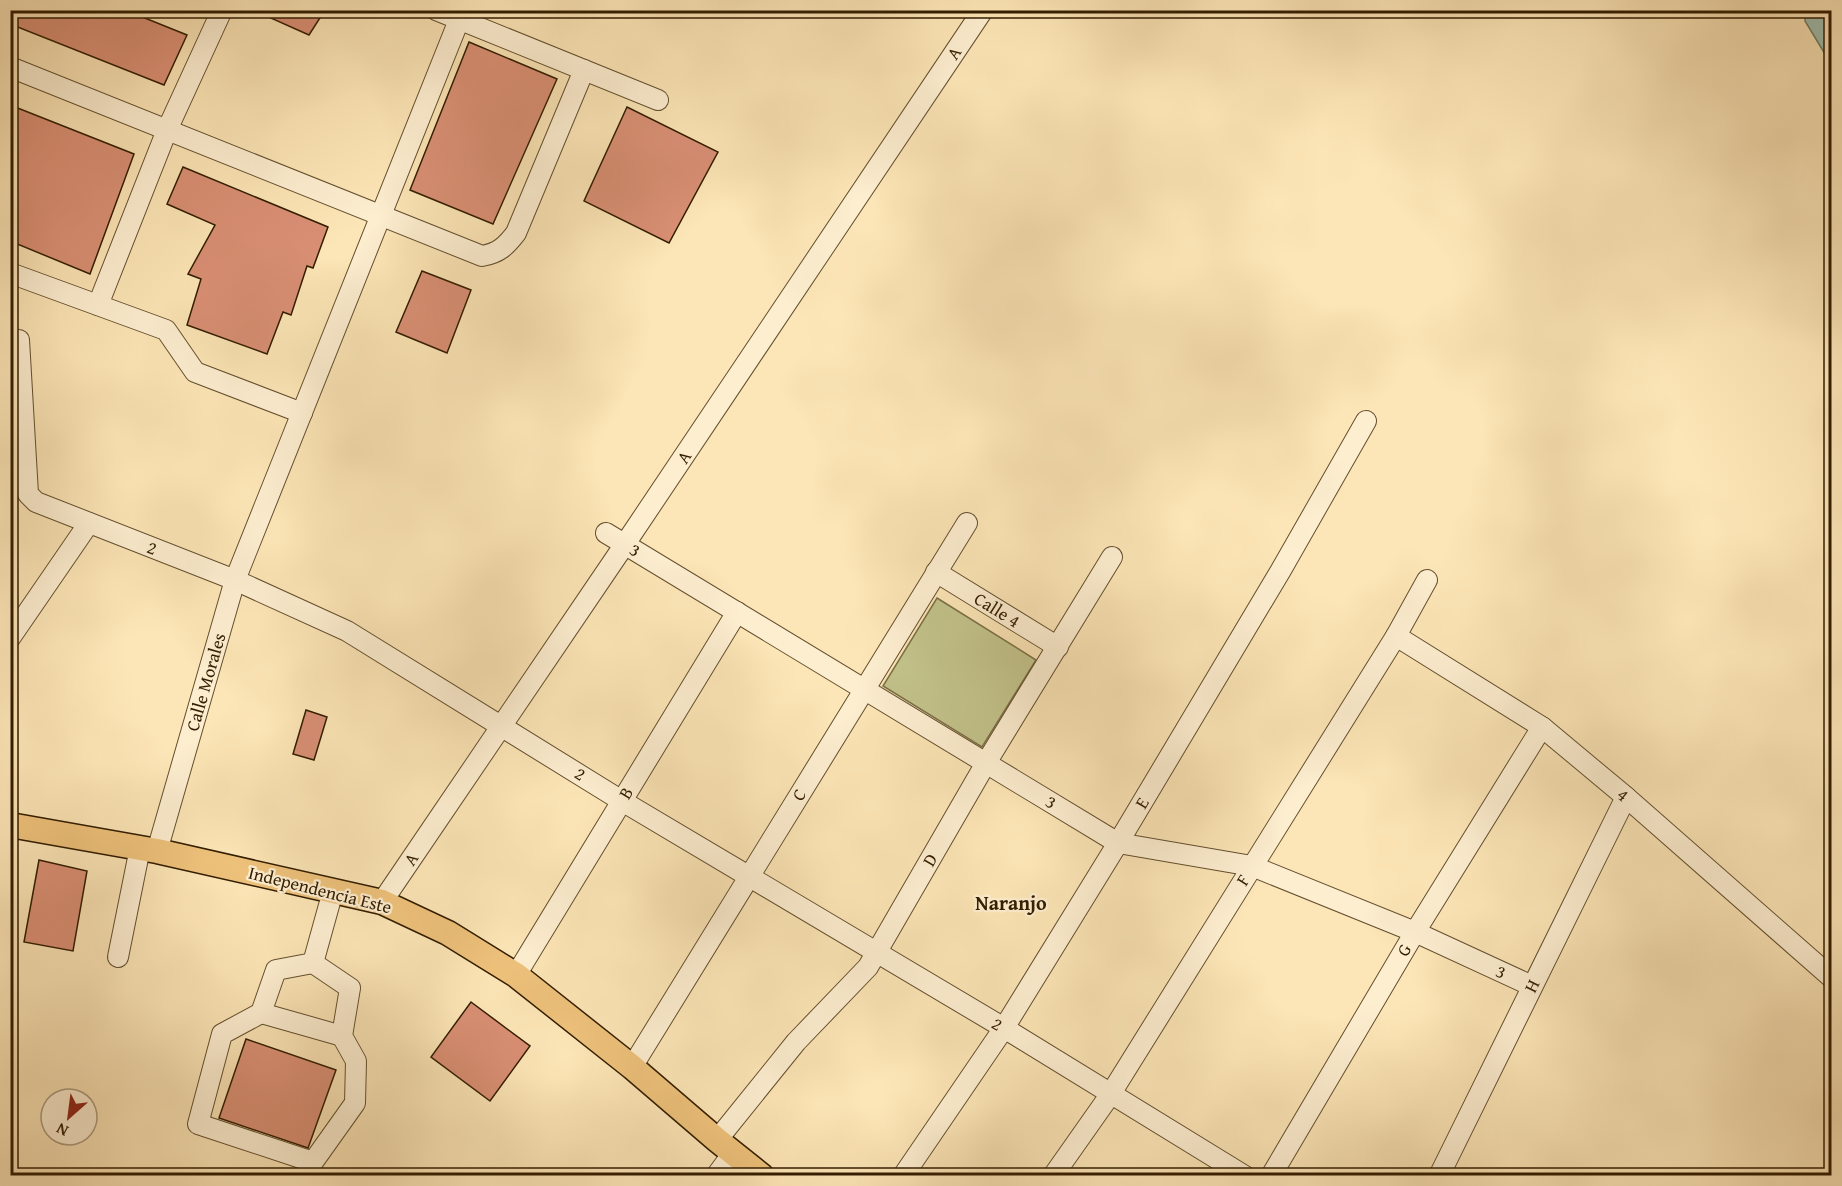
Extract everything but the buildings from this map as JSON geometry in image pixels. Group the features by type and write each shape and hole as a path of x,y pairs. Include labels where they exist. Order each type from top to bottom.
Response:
{"main road":[{"name":"Independencia Este","path":"10,825 148,850 382,902 448,933 516,975 632,1067 762,1176"}],"street":[{"path":"98,305 167,130 222,10"},
{"path":"436,10 658,100"},
{"name":"A","path":"382,902 983,10"},
{"name":"Calle Morales","path":"118,957 148,850 235,580 459,20"},
{"path":"10,67 482,256 494,254 504,248 516,232 584,70"},
{"path":"10,273 166,330 195,372 302,413"},
{"name":"2","path":"19,340 28,494 36,502 235,580 347,631 622,801 1004,1028 1245,1176"},
{"name":"E","path":"903,1176 1004,1028 1118,843 1281,570 1366,421"},
{"path":"10,638 89,523"},
{"name":"C","path":"632,1067 967,523"},
{"name":"3","path":"606,533 1118,843 1252,866 1415,932 1532,986"},
{"name":"D","path":"716,1176 725,1147 796,1042 868,967 986,763 1112,557"},
{"name":"Calle 4","path":"936,572 1058,647"},
{"name":"F","path":"1053,1176 1110,1095 1396,636 1427,580"},
{"name":"B","path":"516,975 737,612"},
{"name":"4","path":"1396,636 1542,727 1626,797 1832,978"},
{"name":"G","path":"1271,1176 1415,932 1542,727"},
{"name":"H","path":"1439,1176 1626,797"},
{"path":"313,963 333,891"},
{"path":"313,963 350,988 342,1036 356,1061 355,1102 313,1161 198,1124 222,1034 261,1013 276,970 313,963"},
{"path":"261,1013 342,1036"}],"green space":[{"path":"937,598 1036,660 982,747 883,686"}],"shaded area":[{"path":"1805,11 1831,11 1831,64 1805,21"}],"district":[{"name":"Naranjo","path":"1011,903"}]}
